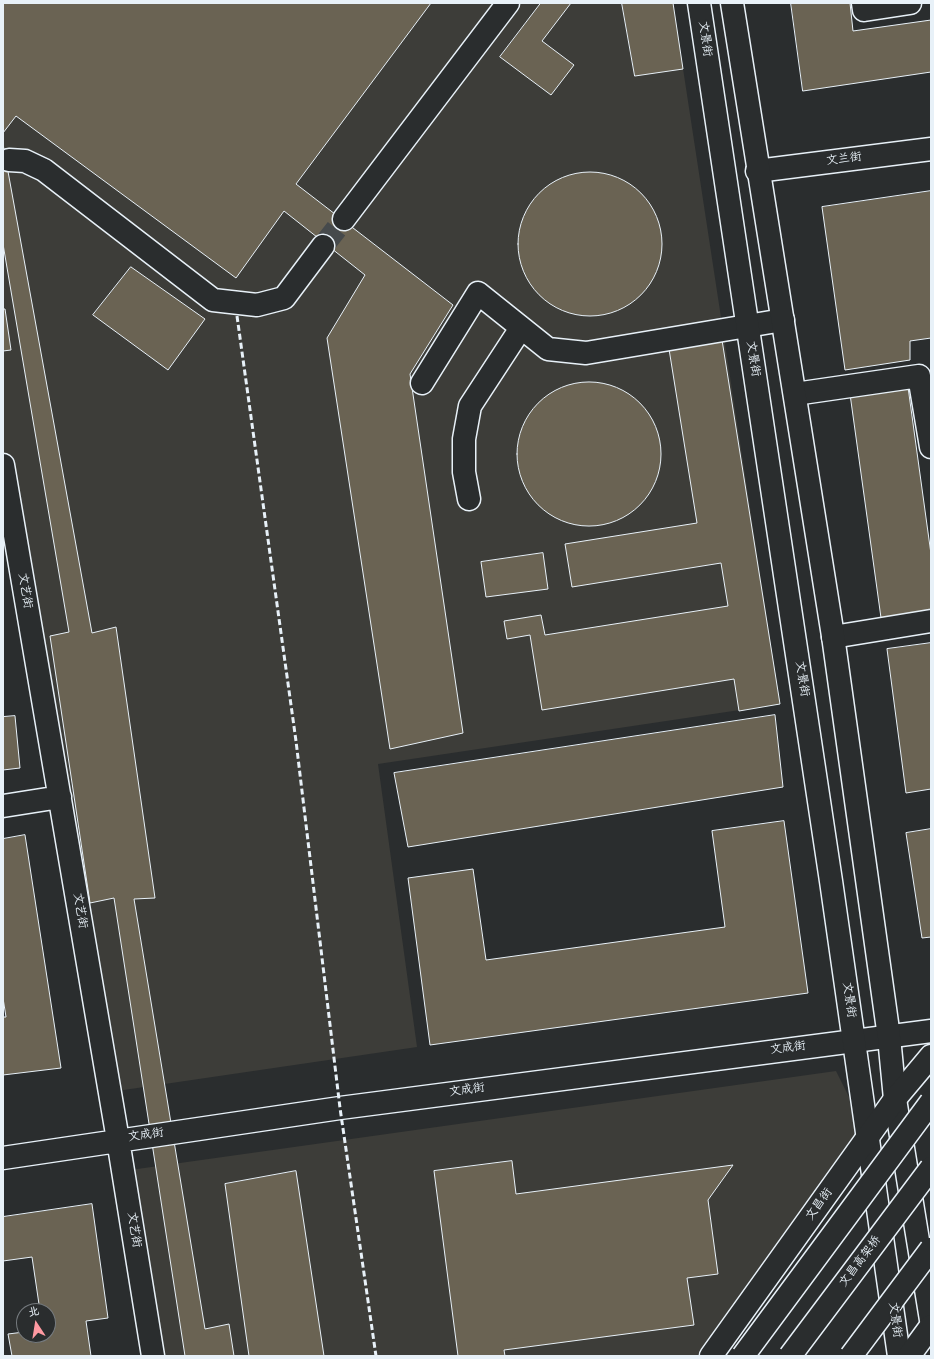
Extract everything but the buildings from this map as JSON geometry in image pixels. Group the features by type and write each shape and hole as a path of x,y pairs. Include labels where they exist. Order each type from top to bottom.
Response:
{"main road":[{"path":"344,219 508,3"},
{"name":"文景街","path":"699,3 831,881 900,1356"},
{"path":"732,3 757,171 783,320 833,637 889,1037 895,1099 931,1320"},
{"path":"863,3 864,10 910,3"},
{"name":"文兰街","path":"757,171 931,149"},
{"path":"9,160 26,161 44,170 213,300 258,305 284,298 323,246"},
{"path":"422,383 478,293 548,350 586,354 783,320"},
{"path":"469,499 464,472 464,439 470,406 521,328"},
{"path":"795,394 925,375 931,447"},
{"name":"文艺街","path":"3,465 118,1140 153,1356"},
{"path":"833,637 931,621"},
{"path":"3,806 60,797"},
{"name":"文成街","path":"3,1158 348,1107 931,1031"},
{"name":"文昌街","path":"711,1356 895,1099 931,1056"},
{"path":"743,1356 931,1102"},
{"name":"文昌高架桥","path":"790,1356 931,1168"},
{"path":"851,1356 931,1249"},
{"path":"909,1356 931,1326"}],"shaded area":[{"path":"3,3 673,3 780,704 378,764 417,1047 110,1092 3,465"},
{"path":"836,1071 849,1097 858,1151 714,1356 153,1356 123,1171"}],"tunnel":[{"path":"323,246 344,219"}],"railway":[{"path":"237,316 296,741 340,1108 376,1356"}]}
